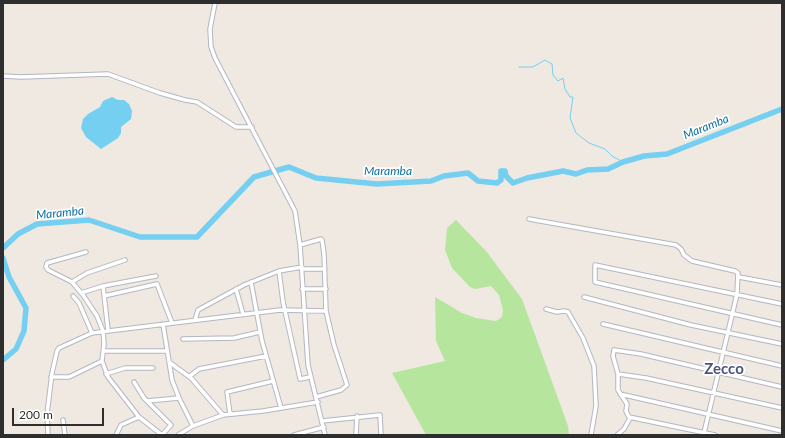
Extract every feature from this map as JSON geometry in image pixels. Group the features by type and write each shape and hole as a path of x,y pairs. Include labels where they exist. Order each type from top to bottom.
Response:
{"street":[{"path":"215,3 210,29 211,47 219,68 252,127 295,211 302,268 306,351 310,377 318,402 325,435"},
{"path":"3,76 21,77 108,74 160,93 197,102 236,127 252,127"},
{"path":"529,219 676,245 681,249 684,255 692,261 736,271 739,274 737,294 704,433"},
{"path":"300,245 321,239 325,269 326,311 334,345 347,385 341,390 316,397"},
{"path":"86,252 46,265 48,270 72,282 97,316 103,331 104,351 102,361 106,374 140,416 162,435 171,425 147,400 134,382"},
{"path":"72,282 87,273 125,260"},
{"path":"782,304 595,265 595,282 733,312 782,325"},
{"path":"195,320 198,310 236,289 279,270 302,268 325,269"},
{"path":"279,270 285,310 300,379 310,377"},
{"path":"81,293 103,286 156,276"},
{"path":"739,278 782,285"},
{"path":"251,282 260,332 272,381 281,408"},
{"path":"104,296 158,284 172,323"},
{"path":"103,286 108,330"},
{"path":"236,289 243,314"},
{"path":"302,289 326,289"},
{"path":"73,296 79,303 92,333"},
{"path":"584,297 728,333 782,344"},
{"path":"546,309 557,312 568,312 576,323 591,357 594,366 596,406 591,435"},
{"path":"48,435 47,414 51,377 58,349 92,333 285,310 326,311"},
{"path":"163,324 170,375 179,398 193,426"},
{"path":"603,324 782,366"},
{"path":"183,339 234,338 260,332"},
{"path":"104,351 167,350"},
{"path":"715,435 630,418 626,411 627,404 617,387 618,374 613,354 616,350 782,387"},
{"path":"190,376 198,369 266,356"},
{"path":"51,377 69,378 102,361"},
{"path":"169,362 190,376 223,415"},
{"path":"106,374 125,368 153,368"},
{"path":"618,374 646,378 714,392 782,408"},
{"path":"230,414 227,392 272,381"},
{"path":"620,394 782,431"},
{"path":"147,400 179,398"},
{"path":"178,435 193,426 223,415 318,402"},
{"path":"322,421 357,416 380,415 381,435"},
{"path":"116,435 121,425 140,416"},
{"path":"356,435 357,416"},
{"path":"616,435 624,429 630,418"},
{"path":"63,420 65,435"},
{"path":"294,435 324,428"}],"green space":[{"path":"456,220 486,251 522,299 568,426 569,435 426,435 392,373 445,361 436,341 435,297 462,313 476,318 496,321 502,317 503,310 499,295 491,286 475,289 470,287 452,268 445,250 447,228"}],"water":[{"path":"112,97 118,100 124,100 129,104 132,111 131,119 121,127 121,133 118,138 101,149 86,137 81,128 83,119 88,114 100,107 103,101"}],"waterway":[{"path":"519,67 533,67 545,60 552,64 553,75 558,81 563,78 565,89 570,97 573,97 570,118 576,133 589,143 605,149 612,156 623,162"},
{"name":"Maramba","path":"3,248 18,234 37,224 89,220 140,237 197,237 254,177 289,167 316,178 377,184 431,181 444,176 468,173 478,181 497,183 501,180 501,171 505,171 506,176 513,183 527,178 563,171 576,174 587,170 608,169 623,162 644,156 667,154 782,109"},
{"name":"Maramba","path":"3,258 9,277 26,308 24,331 16,349 3,360"}],"district":[{"name":"Zecco","path":"724,369"}]}
